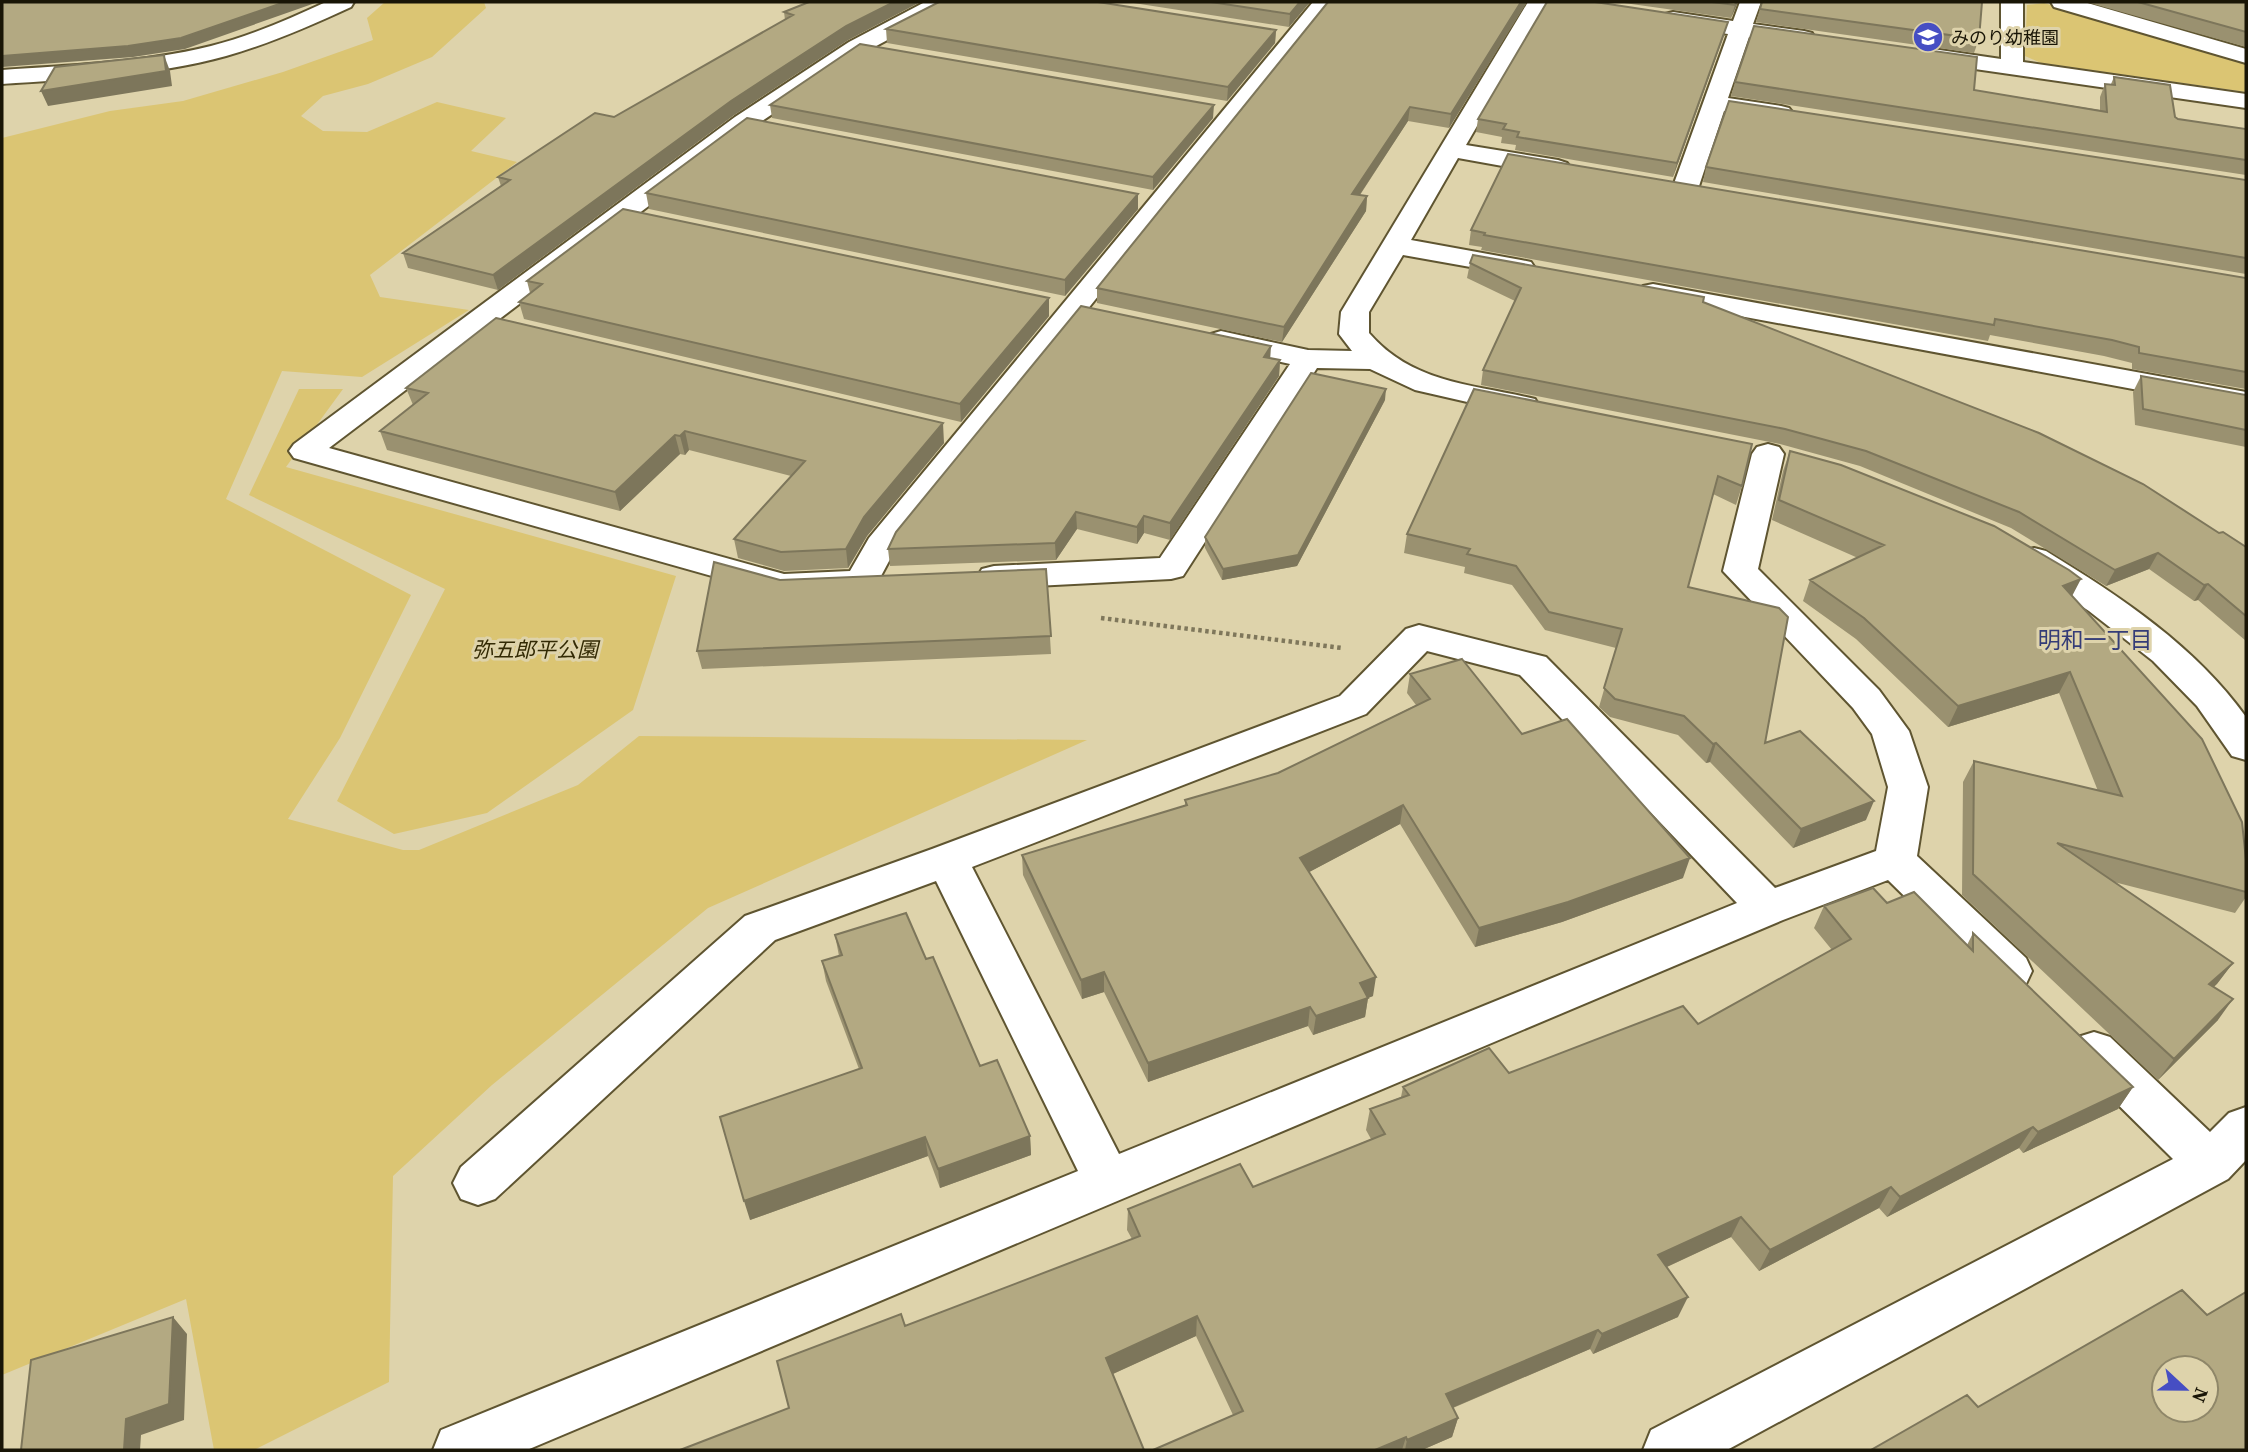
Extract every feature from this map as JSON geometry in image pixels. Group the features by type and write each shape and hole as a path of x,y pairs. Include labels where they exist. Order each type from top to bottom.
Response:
{"street":[{"path":"2,77 100,69 198,55 298,24 343,2"},
{"path":"904,580 783,585 305,451 479,320 636,217 744,122 857,47 941,2"},
{"path":"862,581 881,544 955,433 1073,308 1147,199 1282,35 1324,2"},
{"path":"1538,2 1355,312 1354,334 1377,360 1406,376 1459,393 1553,412"},
{"path":"1685,190 1750,2"},
{"path":"2012,2 2012,68"},
{"path":"2062,2 2246,56"},
{"path":"1648,15 1822,41"},
{"path":"857,47 897,54"},
{"path":"1903,52 2246,101"},
{"path":"1715,103 1811,118"},
{"path":"744,122 783,130"},
{"path":"1453,150 1576,171"},
{"path":"1658,185 1713,194"},
{"path":"1395,245 1546,273"},
{"path":"1629,288 2246,401"},
{"path":"479,320 520,330"},
{"path":"1191,334 1308,359 1377,360"},
{"path":"959,578 1171,568 1308,359"},
{"path":"1768,455 1740,571 1866,699 1890,731 1908,787 1895,861"},
{"path":"2008,543 2072,581 2152,640 2205,691 2246,746"},
{"path":"478,1183 760,928 947,860 1353,705 1419,637 1533,666 1768,908"},
{"path":"947,860 1108,1182"},
{"path":"461,1450 1768,908 1895,861"},
{"path":"1895,861 2211,1164"},
{"path":"1678,1449 2211,1164 2246,1128"}],"path":[{"path":"1070,574 1061,614 1402,655"}],"green space":[{"path":"385,2 484,2 486,8 432,57 368,84 323,96 301,116 323,131 367,132 437,102 506,118 471,151 517,162 370,275 380,297 469,310 362,377 282,371 226,499 411,595 340,738 288,819 403,850 419,850 578,785 639,736 1087,740 708,908 492,1085 393,1176 389,1382 254,1450 214,1450 186,1299 2,1375 2,138 110,111 183,101 283,72 373,40 367,18"},
{"path":"2044,3 2246,63 2246,92 2041,63 2025,56 2027,5"},
{"name":"弥五郎平公園","path":"299,389 343,389 286,467 676,576 633,710 487,813 394,834 337,801 445,589 249,495"}],"building":[{"path":"2,2 285,2 181,38 128,46 2,56"},
{"path":"809,2 894,2 846,26 731,101 493,275 403,253 510,180 498,177 595,113 614,117 793,15 784,12"},
{"path":"939,2 1098,2 1276,30 1228,87 886,29"},
{"path":"1211,2 1300,2 1290,14"},
{"path":"1328,2 1521,2 1451,114 1410,107 1352,194 1367,196 1284,327 1097,288"},
{"path":"1547,2 1595,2 1728,22 1677,163 1517,137 1519,132 1503,129 1506,124 1478,119"},
{"path":"1712,2 1736,2 1735,5"},
{"path":"1762,2 1982,2 1979,39 1760,9"},
{"path":"2138,2 2246,2 2246,32"},
{"path":"1754,26 1977,57 1974,90 2107,112 2105,84 2115,85 2114,77 2170,85 2175,117 2178,119 2246,129 2246,160 1735,82"},
{"path":"860,44 1214,105 1153,177 770,105"},
{"path":"164,55 166,71 41,91 55,67"},
{"path":"1729,101 2246,180 2246,258 1706,167"},
{"path":"747,118 1138,194 1065,280 646,193"},
{"path":"1508,154 2246,278 2246,372 2139,353 2139,347 2112,340 1995,319 1994,325 1484,235 1485,233 1471,230"},
{"path":"623,209 1049,298 960,404 519,302 542,284 527,281"},
{"path":"1473,255 1704,297 1703,302 2039,433 2143,484 2219,533 2223,532 2246,547 2246,616 2208,584 2204,585 2158,553 2115,570 2019,512 1866,451 1785,429 1483,370 1521,288 1470,263"},
{"path":"1081,306 1271,346 1264,357 1280,360 1170,523 1144,516 1137,527 1076,512 1055,543 888,549 896,532"},
{"path":"496,318 943,423 864,517 846,549 781,552 734,539 805,461 685,431 680,436 675,435 615,492 380,431 428,393 406,388"},
{"path":"1311,373 1386,389 1298,555 1223,569 1205,537"},
{"path":"2141,376 2246,395 2246,430 2143,409"},
{"path":"1474,389 1752,444 1742,486 1718,476 1688,587 1779,608 1788,617 1765,743 1800,731 1874,801 1801,829 1716,743 1713,744 1684,716 1615,699 1604,688 1622,629 1549,612 1516,566 1467,554 1470,549 1407,534"},
{"path":"1790,451 1841,465 1994,526 2069,570 2081,579 2063,586 2202,739 2242,822 2246,892 2057,843 2233,963 2209,984 2233,999 2174,1059 1973,874 1974,761 2122,796 2070,672 1958,706 1864,618 1810,580 1884,545 1779,500"},
{"path":"714,562 780,580 1046,569 1051,636 697,651"},
{"path":"1462,659 1522,734 1567,719 1690,858 1568,902 1479,928 1403,805 1300,858 1376,977 1360,983 1368,998 1316,1016 1310,1007 1148,1063 1104,972 1081,980 1022,855 1187,805 1185,800 1278,773 1430,699 1410,674"},
{"path":"1873,888 1887,903 1914,892 1973,951 1973,933 2133,1087 2038,1132 2033,1127 1900,1197 1891,1187 1770,1250 1741,1217 1658,1255 1688,1297 1602,1334 1598,1330 1446,1394 1458,1418 1407,1440 1406,1437 1375,1450 1153,1450 1243,1411 1197,1316 1106,1358 1144,1450 680,1450 789,1408 777,1361 901,1314 905,1326 1140,1236 1128,1209 1240,1164 1253,1187 1385,1134 1370,1109 1409,1095 1403,1087 1489,1048 1509,1073 1683,1006 1698,1024 1851,939 1824,906"},
{"path":"906,913 926,959 933,957 980,1066 997,1060 1030,1136 938,1169 925,1137 744,1201 720,1117 862,1068 822,961 842,955 835,935"},
{"path":"2182,1290 2207,1315 2246,1292 2246,1450 1871,1450 1967,1395 1978,1407"},
{"path":"173,1317 169,1404 126,1419 124,1450 21,1450 31,1360"}],"place":[{"name":"みのり幼稚園","path":"1928,37"}],"district":[{"name":"明和一丁目","path":"2095,640"}]}
